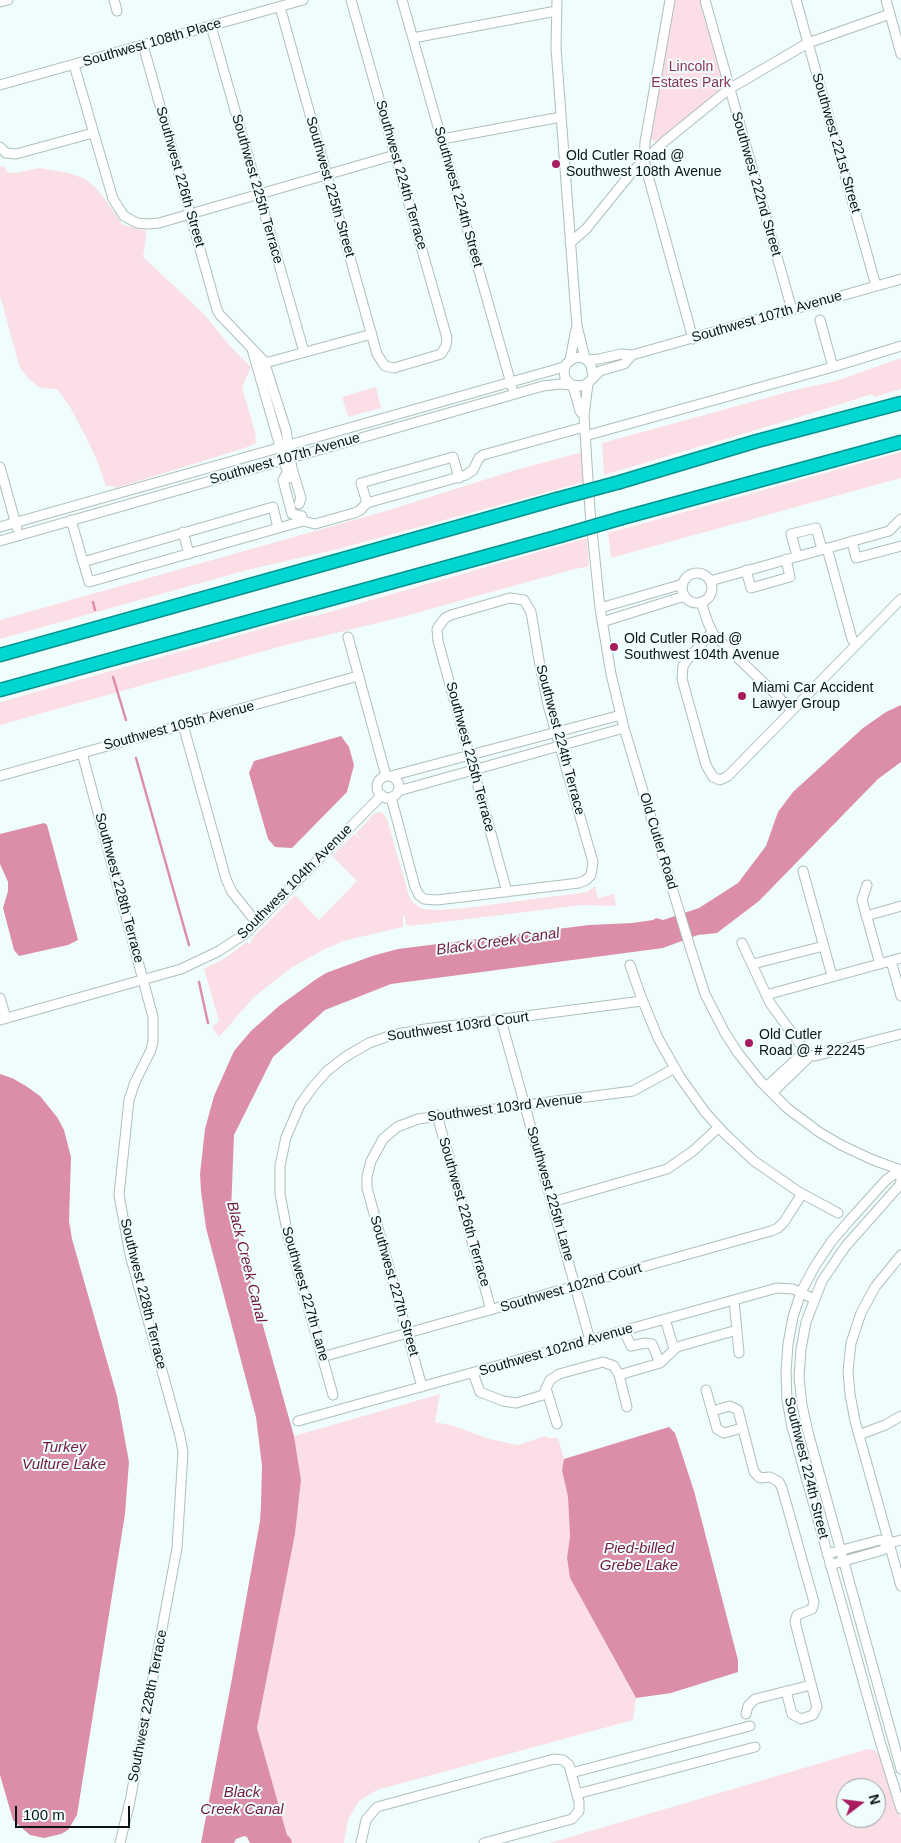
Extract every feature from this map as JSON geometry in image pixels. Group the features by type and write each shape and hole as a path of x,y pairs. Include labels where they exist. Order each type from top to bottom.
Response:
{"highway":[{"path":"0,655 620,482 757,441 901,394"},
{"path":"757,441 901,403"},
{"path":"0,690 901,442"}],"street":[{"path":"0,2 8,0"},
{"path":"114,0 117,11"},
{"name":"Southwest 108th Place","path":"0,85 303,0"},
{"name":"Southwest 224th Terrace","path":"351,0 447,338 444,350 439,355 394,368 385,366"},
{"name":"Southwest 224th Street","path":"402,0 514,394"},
{"path":"557,0 556,48 577,326 586,359 592,369 590,380"},
{"path":"670,0 645,142 644,161 693,338"},
{"name":"Southwest 222nd Street","path":"705,0 792,310"},
{"name":"Southwest 221st Street","path":"796,0 876,286"},
{"path":"886,0 901,54"},
{"name":"Southwest 225th Street","path":"280,6 378,356 385,366"},
{"path":"413,38 556,11"},
{"path":"570,243 586,229 632,172 665,141 729,89 808,43 890,14"},
{"name":"Southwest 225th Terrace","path":"211,26 304,352"},
{"name":"Southwest 226th Street","path":"142,45 217,310 251,347"},
{"path":"74,65 111,195 124,216 137,223 159,223 395,155"},
{"path":"442,139 561,117"},
{"path":"2,149 16,154 93,133"},
{"name":"Southwest 107th Avenue","path":"632,355 901,280"},
{"path":"820,320 833,367"},
{"path":"577,326 564,375 572,386 582,386 603,370 624,364 632,355"},
{"path":"261,378 266,366 286,358 372,334"},
{"path":"288,473 283,480 292,514 315,524 354,514 367,503 459,478 470,473 483,455 585,431 833,367 901,346"},
{"path":"251,347 262,357 274,392 287,452 300,498 299,504"},
{"path":"251,347 287,452 288,473 295,499 299,504 303,518"},
{"path":"567,363 577,357 599,359 621,354 632,355"},
{"path":"274,392 274,370 278,363 286,358"},
{"name":"Southwest 107th Avenue","path":"0,541 567,363"},
{"name":"Old Cutler Road","path":"590,380 584,416 590,511 602,622 624,728 706,994 723,1029 742,1058 769,1090 795,1115 824,1136 860,1154 900,1170"},
{"name":"Southwest 107th Avenue","path":"0,527 553,384 572,386"},
{"name":"Old Cutler Road","path":"572,386 580,411 584,416"},
{"path":"367,503 361,483 453,457 459,478"},
{"path":"0,467 19,535"},
{"path":"83,562 272,507 278,528"},
{"path":"71,520 89,582 278,528 303,518"},
{"path":"900,521 901,532"},
{"path":"710,581 889,531 900,521"},
{"path":"797,556 791,534 816,528 852,639 856,644"},
{"path":"183,532 190,554"},
{"path":"852,541 856,558 901,546"},
{"path":"746,570 751,588 790,577 786,559"},
{"path":"600,608 683,584 693,574 703,574 710,581 711,594 701,602 692,602 685,596 683,584"},
{"path":"602,622 685,596"},
{"name":"Southwest 225th Terrace","path":"507,892 438,641 437,629 444,618 451,615 510,598 521,598 527,602"},
{"path":"638,598 642,611"},
{"path":"712,632 687,660 682,672 683,685 706,764 713,777 720,780 728,776 901,600"},
{"name":"Southwest 224th Terrace","path":"507,892 580,883 589,877 593,870 593,862 555,732 540,666 532,612 527,602"},
{"path":"701,602 712,632 792,710"},
{"path":"348,637 388,776 398,782 390,794 415,887 419,895 424,899 438,900 507,892"},
{"name":"Southwest 105th Avenue","path":"0,776 358,676"},
{"path":"390,794 379,791 378,784 382,778 621,715"},
{"path":"183,725 226,879 232,892 256,922"},
{"name":"Southwest 104th Avenue","path":"3,1019 181,969 200,962 232,944 390,794 624,728"},
{"name":"Southwest 228th Terrace","path":"82,753 153,1017 151,1050 134,1082 129,1100 119,1195 130,1255 182,1443 183,1463 178,1548 130,1801 120,1843"},
{"path":"803,871 832,976"},
{"path":"867,885 862,900 880,964"},
{"path":"866,916 901,906"},
{"path":"742,943 766,995 808,1055"},
{"path":"753,964 824,946"},
{"path":"766,995 901,958"},
{"path":"891,961 901,996"},
{"path":"630,965 654,1030 693,1096 719,1127 754,1161 802,1194 838,1213"},
{"path":"0,998 3,1019"},
{"name":"Southwest 103rd Court","path":"280,1194 282,1157 293,1120 300,1105 313,1087 339,1061 363,1046 392,1035 425,1029 642,1001"},
{"name":"Southwest 225th Lane","path":"501,1020 590,1340"},
{"path":"769,1090 800,1055 815,1056 901,1034"},
{"name":"Southwest 103rd Avenue","path":"367,1184 368,1169 373,1155 388,1134 409,1121 437,1115 633,1091 675,1068"},
{"name":"Southwest 226th Terrace","path":"437,1115 492,1310"},
{"path":"552,1202 667,1169 688,1156 719,1127"},
{"name":"Southwest 224th Street","path":"900,1170 886,1180 831,1242 815,1266 802,1292 793,1317 788,1344 786,1393 792,1427 830,1565 901,1809"},
{"name":"Southwest 224th Street","path":"900,1170 901,1183 899,1186 844,1247 825,1276 806,1322 801,1349 799,1377 801,1399 808,1432 901,1769"},
{"name":"Southwest 227th Street","path":"367,1184 371,1206 422,1387"},
{"name":"Southwest 227th Lane","path":"280,1194 285,1223 333,1395"},
{"name":"Southwest 102nd Court","path":"322,1357 771,1232 784,1222 802,1194"},
{"path":"901,1255 870,1295 853,1334 848,1371 851,1405 858,1435 901,1586"},
{"name":"Southwest 102nd Avenue","path":"298,1421 780,1288 789,1288 802,1292 814,1299"},
{"path":"734,1300 739,1353"},
{"path":"665,1319 674,1349"},
{"path":"619,1375 660,1363 674,1349 737,1330"},
{"path":"624,1331 631,1346 652,1344 660,1363"},
{"path":"655,1349 671,1340"},
{"path":"473,1373 477,1388 482,1393 513,1404 540,1396 545,1392 548,1382 556,1375 600,1363 611,1364 619,1375 627,1407"},
{"path":"546,1388 556,1424"},
{"path":"706,1390 717,1429 724,1433 742,1428"},
{"path":"712,1411 730,1406 738,1410 754,1472 760,1478 770,1477 779,1482 814,1602 812,1609 797,1615 795,1622 817,1707 813,1715 801,1718 792,1714 786,1691"},
{"path":"858,1435 885,1425 901,1416"},
{"path":"827,1554 880,1540 889,1543 901,1540"},
{"path":"830,1565 883,1550 889,1543"},
{"path":"746,1714 748,1706 755,1699 811,1685"},
{"path":"571,1772 750,1726"},
{"path":"577,1794 755,1747"},
{"path":"361,1843 366,1820 377,1807 554,1759 563,1760 569,1765 579,1802 578,1811 572,1819 484,1843"}],"green space":[{"name":"Lincoln Estates Park","path":"674,0 702,0 723,83 717,93 655,142 650,137"},
{"path":"4,166 7,172 16,173 39,168 69,173 85,179 98,190 123,225 147,231 143,257 204,314 230,346 251,367 242,387 255,432 256,443 116,488 106,486 86,437 70,407 57,389 40,388 20,368 0,296 0,167"},
{"path":"901,358 901,389 874,397 872,394 604,475 602,443 795,390 836,381"},
{"path":"376,387 381,408 348,417 342,397"},
{"path":"582,452 584,482 338,549 247,570 0,639 0,620 389,510 512,471"},
{"path":"901,452 901,478 611,558 608,533"},
{"path":"587,538 589,566 398,618 286,645 0,725 0,702 311,615 312,617"},
{"path":"378,812 383,813 387,819 409,896 413,903 423,909 465,908 580,893 587,892 595,886 598,898 614,894 616,906 583,905 409,926 406,924 405,916 403,916 403,927 343,941 291,968 254,997 219,1037 212,1027 219,1021 204,969 225,958 247,942 249,944 252,942 250,940 295,895 319,920 357,881 332,856 354,834 362,840 356,833"},
{"path":"440,1394 435,1422 454,1426 489,1439 518,1445 545,1436 558,1438 564,1459 562,1470 568,1497 570,1537 567,1558 570,1578 636,1699 633,1720 377,1790 359,1801 348,1820 344,1843 292,1843 287,1835 257,1728 295,1534 301,1480 294,1436"},
{"path":"868,1749 875,1750 881,1757 901,1819 901,1843 550,1843"}],"water":[{"name":"Black Creek Canal","path":"901,705 901,762 878,779 759,901 717,933 698,935 663,948 391,984 325,1010 273,1057 234,1135 231,1212 294,1436 301,1480 295,1534 257,1728 287,1835 292,1843 250,1843 247,1837 244,1836 236,1839 234,1843 201,1843 260,1521 261,1505 262,1466 256,1417 206,1228 201,1191 200,1174 205,1129 214,1096 234,1051 251,1031 279,1006 315,980 326,973 372,956 398,949 589,925 632,923 656,918 663,920 699,908 738,883 766,846 778,812 793,792 863,728 886,712"},
{"path":"341,736 349,747 354,765 347,792 292,848 275,847 268,839 249,773 254,761"},
{"path":"44,823 47,825 78,940 68,945 19,956 14,950 3,908 8,891 8,882 0,864 0,834"},
{"name":"Turkey Vulture Lake","path":"0,1074 12,1078 40,1096 57,1117 64,1130 71,1157 69,1221 72,1239 117,1396 129,1462 125,1514 77,1815 68,1830 61,1834 44,1838 30,1835 13,1820 0,1775"},
{"name":"Pied-billed Grebe Lake","path":"669,1427 675,1433 694,1491 738,1660 738,1672 671,1693 636,1698 570,1578 567,1558 570,1537 568,1497 562,1470 564,1459"}],"waterway":[{"path":"93,602 95,610"},
{"path":"113,677 126,720"},
{"path":"136,758 189,945"},
{"path":"199,982 208,1023"}],"place":[{"name":"Old Cutler Road @ Southwest 108th Avenue","path":"556,164"},
{"name":"Old Cutler Road @ Southwest 104th Avenue","path":"614,647"},
{"name":"Miami Car Accident Lawyer Group","path":"742,696"},
{"name":"Old Cutler Road @ # 22245","path":"749,1043"}]}
